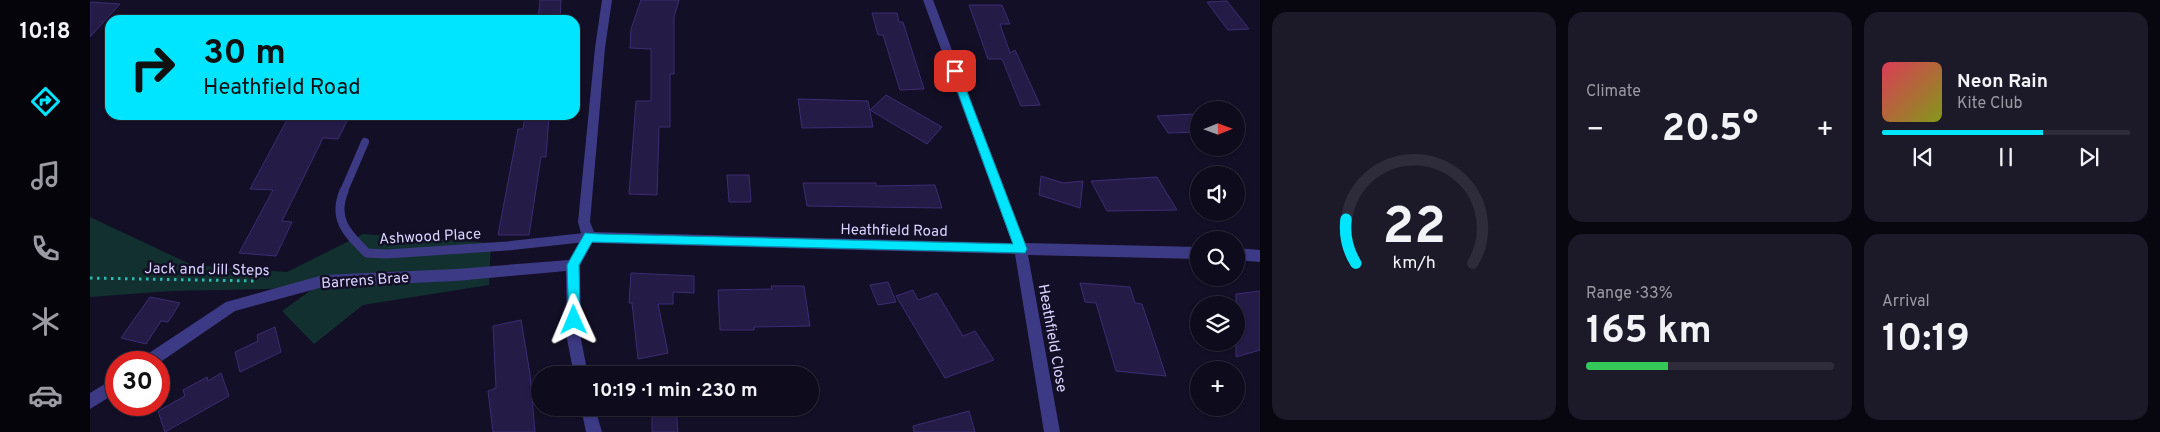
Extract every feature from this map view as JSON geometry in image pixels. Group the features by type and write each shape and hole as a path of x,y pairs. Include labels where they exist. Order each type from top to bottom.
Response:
{"street":[{"path":"579,366 574,338 573,265 589,237 584,222 600,48 607,0"},
{"name":"Heathfield Close","path":"928,0 1021,249 1052,432"},
{"name":"Heathfield Road","path":"589,237 599,239 1190,254"},
{"path":"1245,255 1260,256"},
{"name":"Barrens Brae","path":"164,351 231,306 323,281 456,275 573,265"},
{"path":"90,402 105,392"},
{"path":"590,416 594,432"}],"lane":[{"name":"Ashwood Place","path":"365,142 339,203 343,228 367,253 387,254 507,246 589,237"}],"path":[{"name":"Jack and Jill Steps","path":"90,278 256,281"}],"green space":[{"path":"90,217 192,265 287,272 363,234 491,243 489,285 363,305 314,344 282,311 314,288 171,291 90,297"}],"building":[{"path":"540,0 561,0 560,15 538,15"},
{"path":"641,0 679,0 674,17 674,74 670,74 670,127 659,127 657,195 629,194 636,101 651,101 651,49 630,48 631,29"},
{"path":"1227,1 1249,29 1228,30 1207,2"},
{"path":"90,2 120,4 110,15 105,15 105,20 90,37"},
{"path":"969,5 1002,5 1010,24 1000,24 1010,53 1015,50 1040,105 1021,106 1002,59 988,59"},
{"path":"872,13 897,13 899,22 903,22 924,89 900,90 883,35 878,35"},
{"path":"886,95 942,127 927,144 870,110"},
{"path":"798,99 868,101 873,127 802,128"},
{"path":"1190,114 1190,132 1168,133 1157,116"},
{"path":"287,120 348,120 338,139 323,138 282,221 292,222 276,256 239,253 273,190 250,189"},
{"path":"524,120 549,120 546,157 541,157 529,235 498,235 518,129 523,129"},
{"path":"727,175 749,175 751,202 729,202"},
{"path":"1041,176 1063,183 1083,181 1080,208 1039,195"},
{"path":"1157,177 1177,210 1107,211 1091,181"},
{"path":"803,183 876,183 876,186 935,185 942,208 807,206"},
{"path":"631,273 694,276 694,293 673,292 673,304 658,304 668,353 638,359 632,303 629,303"},
{"path":"888,282 896,302 878,305 870,285"},
{"path":"1080,283 1130,287 1135,303 1142,304 1166,376 1116,371 1096,303 1085,302"},
{"path":"771,286 804,286 810,326 754,327 754,330 720,330 718,290 772,289"},
{"path":"913,290 918,300 937,293 963,336 975,331 994,360 945,378 896,296"},
{"path":"1260,291 1260,350 1236,357 1236,351 1245,351 1245,296 1236,296 1236,294"},
{"path":"150,297 180,303 168,322 161,321 146,344 121,338"},
{"path":"521,320 530,374 531,416 534,416 535,432 493,432 488,391 496,388 493,326"},
{"path":"275,327 281,352 240,372 235,352 258,341 257,335"},
{"path":"221,373 229,396 165,432 160,416 170,416 170,404 185,396 183,390 207,377 208,381"},
{"path":"969,411 975,432 914,432 913,426"},
{"path":"652,416 677,416 678,432 652,432"}],"route":[{"path":"574,320 573,265 589,237 599,239 1021,249 955,71"}]}
